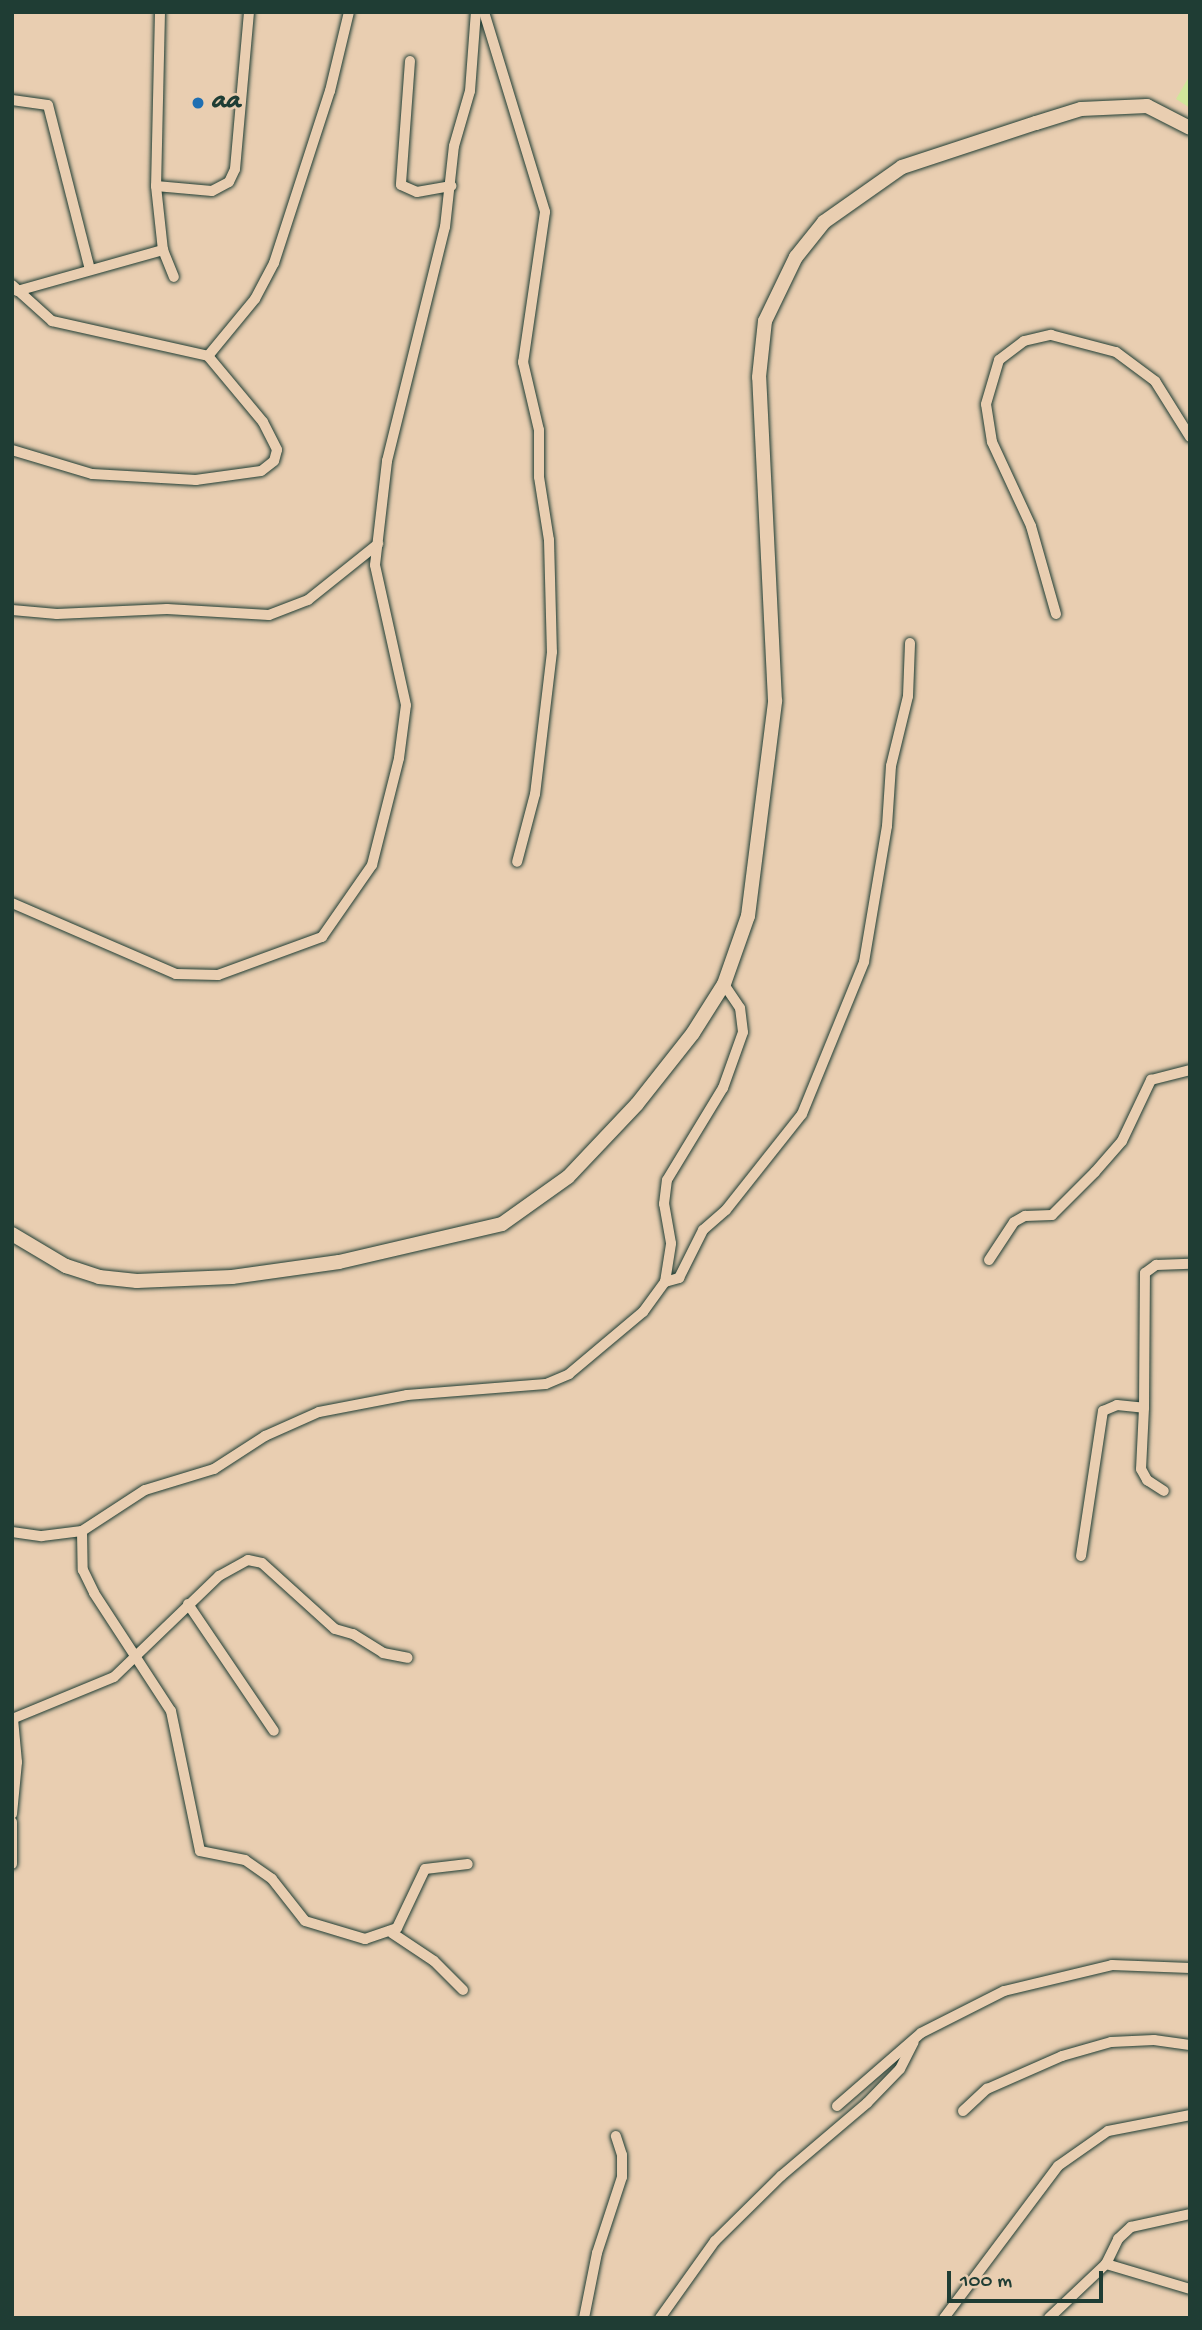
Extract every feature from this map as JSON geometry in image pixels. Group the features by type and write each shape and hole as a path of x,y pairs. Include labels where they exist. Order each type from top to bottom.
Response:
{"main road":[{"path":"12,1234 82,1272 137,1282 232,1277 339,1262 502,1224 568,1177 637,1104 693,1033 724,984 754,884 775,701 759,410 761,349 770,309 796,257 824,222 902,167 1036,123 1095,107 1147,106 1190,128"}],"street":[{"path":"160,12 156,186 163,250 174,277"},
{"path":"156,186 212,191 232,178 249,12"},
{"path":"208,356 250,307 274,263 326,103 349,12"},
{"path":"12,902 156,966 190,976 244,968 328,933 375,858 405,722 404,692 378,585 378,544 397,407 440,251 451,186 454,146 470,91 476,12"},
{"path":"484,12 545,212 523,362 539,430 539,477 550,540 552,652 538,780 517,862"},
{"path":"410,61 401,186 417,192 451,186"},
{"path":"12,100 48,105 90,270"},
{"path":"15,288 163,250"},
{"path":"12,450 65,468 121,477 196,480 261,471 277,455 274,438 208,356 52,321 15,288"},
{"path":"1056,614 1031,526 992,442 986,404 999,360 1024,341 1051,335 1116,352 1155,382 1190,437"},
{"path":"12,610 276,614 316,595 378,544"},
{"path":"665,1282 679,1278 703,1230 726,1210 802,1114 864,962 887,826 891,766 908,696 910,643"},
{"path":"12,1532 42,1536 82,1531 136,1494 214,1469 265,1436 311,1414 407,1395 557,1381 643,1312 665,1282 671,1243 664,1203 667,1180 723,1088 743,1032 740,1008 724,984"},
{"path":"989,1260 1014,1222 1025,1216 1052,1216 1074,1195 1122,1141 1151,1080 1190,1070"},
{"path":"1164,1490 1147,1480 1141,1469 1145,1273 1156,1265 1190,1264"},
{"path":"1081,1556 1103,1411 1117,1405 1144,1408"},
{"path":"82,1531 83,1570 171,1711 200,1851 228,1854 261,1868 298,1915 315,1927 365,1939 392,1933 434,1961 463,1990"},
{"path":"12,1814 17,1762 13,1719 102,1684 136,1656 188,1604 238,1563 254,1560 335,1629 353,1634 383,1653 408,1658"},
{"path":"188,1604 274,1731"},
{"path":"12,1822 12,1864"},
{"path":"392,1933 425,1869 468,1864"},
{"path":"837,2106 915,2039 1004,1991 1057,1976 1112,1965 1190,1968"},
{"path":"660,2318 715,2241 900,2069 915,2039"},
{"path":"963,2111 987,2089 1086,2049 1111,2042 1154,2040 1190,2045"},
{"path":"944,2318 1058,2166 1108,2131 1190,2115"},
{"path":"583,2318 597,2253 622,2177 622,2155 616,2136"},
{"path":"1049,2318 1106,2264 1118,2239 1131,2227 1190,2214"},
{"path":"1106,2264 1190,2289"}],"green space":[{"path":"1190,75 1190,108 1176,99"}],"place":[{"name":"aa","path":"198,103"}]}
